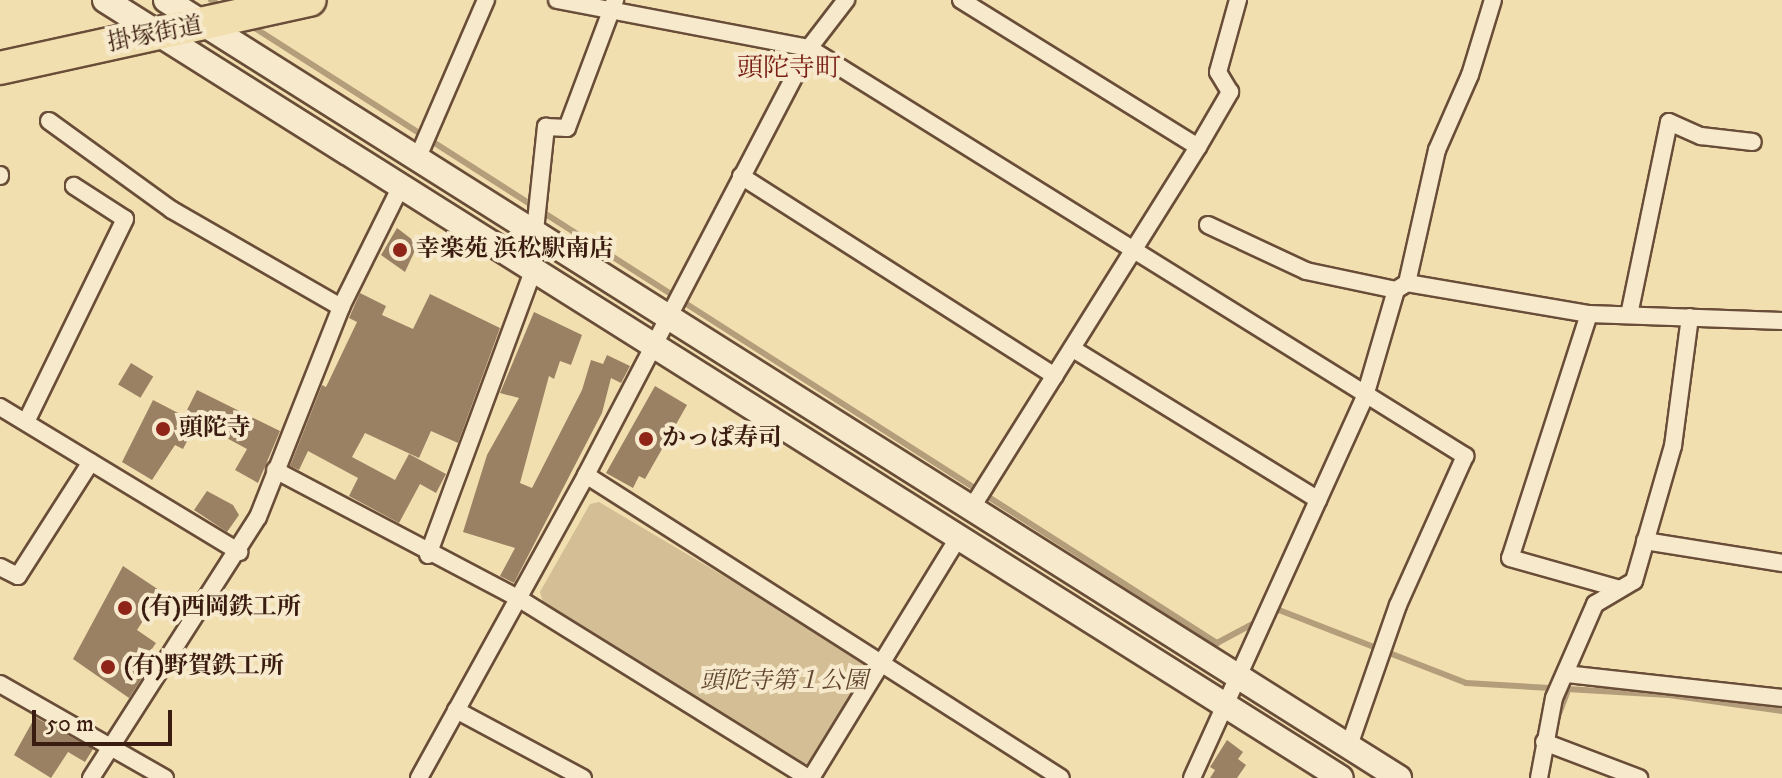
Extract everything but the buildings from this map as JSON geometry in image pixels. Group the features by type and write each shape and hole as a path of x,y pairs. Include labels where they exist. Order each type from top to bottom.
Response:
{"highway":[{"name":"掛塚街道","path":"0,68 207,26 310,0"}],"street":[{"path":"105,0 654,344 957,540 1341,778"},
{"path":"166,0 1399,778"},
{"path":"418,157 486,0"},
{"path":"557,0 613,5 809,48 1465,456 1398,605 1349,746"},
{"path":"419,778 586,475 809,48 846,0"},
{"path":"961,0 1198,147"},
{"path":"972,507 1135,251 1230,92 1218,72 1238,0"},
{"path":"1192,778 1365,396 1402,287 1437,150 1470,75 1493,0"},
{"path":"535,231 546,127 567,128 613,5"},
{"path":"49,121 172,210 341,307"},
{"path":"1629,315 1669,122 1701,136 1753,142"},
{"path":"741,176 1055,376"},
{"path":"26,422 125,219 74,186"},
{"path":"91,778 239,552 341,307 401,186"},
{"path":"1208,225 1306,271 1589,314 1782,321"},
{"path":"428,555 533,271"},
{"path":"1589,314 1510,558 1620,589"},
{"path":"1539,778 1554,698 1595,604 1634,581 1673,446 1690,317"},
{"path":"1073,349 1318,500"},
{"path":"0,407 239,552"},
{"path":"0,567 18,576 91,462"},
{"path":"275,470 428,555 518,598 810,778 957,540"},
{"path":"586,475 882,660 1058,777"},
{"path":"1645,541 1782,563"},
{"path":"1566,674 1782,698"},
{"path":"0,684 165,778"},
{"path":"456,710 583,778"},
{"path":"1544,742 1639,778"}],"green space":[{"name":"頭陀寺第１公園","path":"599,502 866,660 868,669 809,763 800,765 543,603 540,592 590,504"}],"waterway":[{"path":"211,0 224,8"},
{"path":"250,25 1217,643 1260,620"},
{"path":"1270,614 1279,610 1466,683 1669,695 1782,711"},
{"path":"1557,719 1567,693"}],"place":[{"name":"幸楽苑 浜松駅南店","path":"400,250"},
{"name":"頭陀寺","path":"163,429"},
{"name":"かっぱ寿司","path":"646,439"},
{"name":"(有)西岡鉄工所","path":"125,608"},
{"name":"(有)野賀鉄工所","path":"108,667"}],"district":[{"name":"頭陀寺町","path":"789,69"}]}
